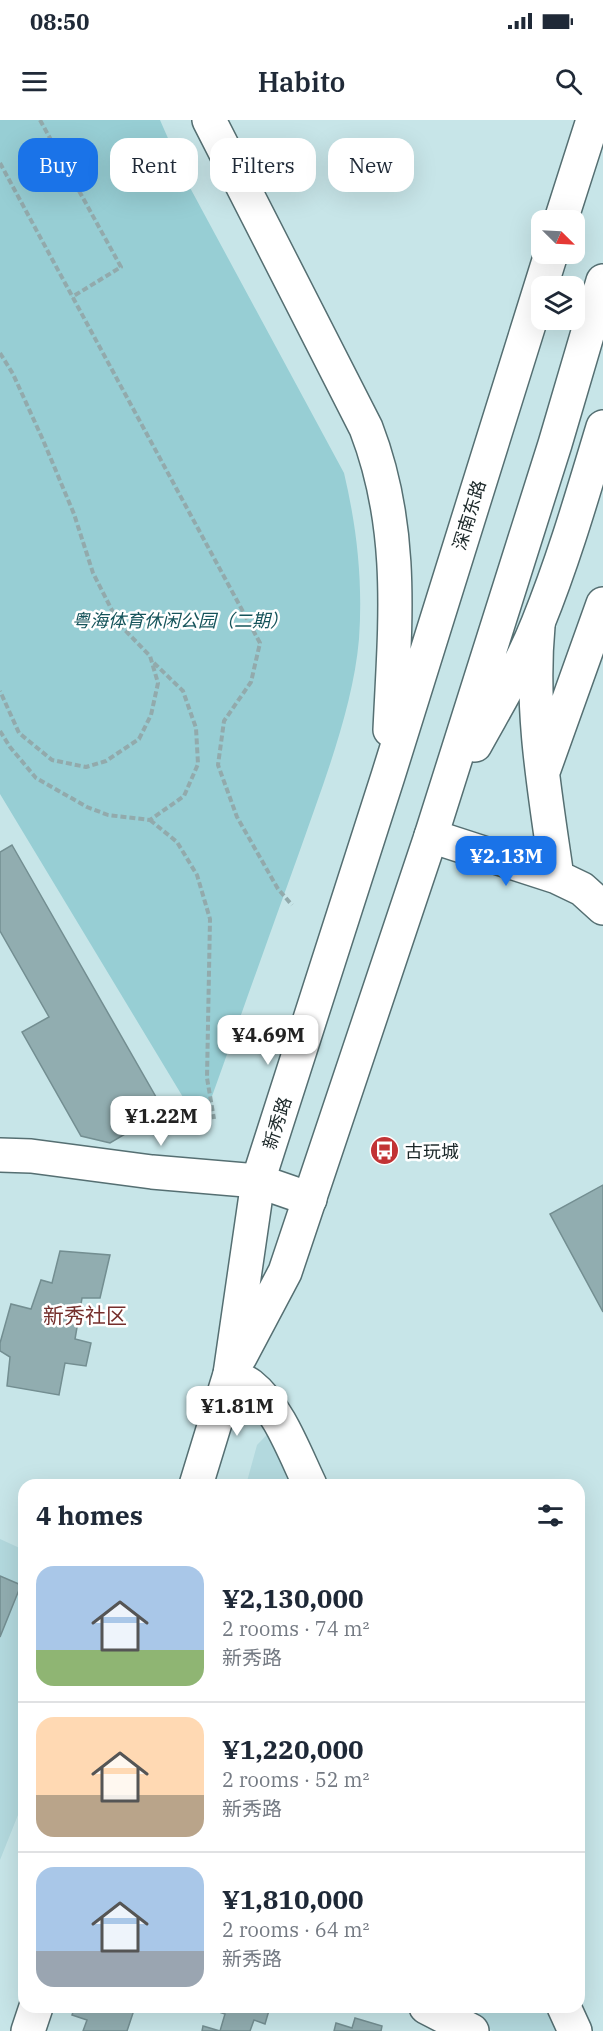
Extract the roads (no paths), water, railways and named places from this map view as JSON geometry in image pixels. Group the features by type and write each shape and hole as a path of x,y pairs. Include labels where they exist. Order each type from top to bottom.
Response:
{"main road":[{"path":"209,120 366,428 378,460 391,523 396,602 388,776"},
{"path":"564,210 593,120"},
{"name":"深南东路","path":"388,776 548,264"},
{"path":"441,804 555,444 603,281"},
{"path":"441,804 517,670 538,625 556,576 603,427"},
{"path":"543,773 593,638 603,604"},
{"path":"538,625 534,671 535,705 557,877"},
{"name":"新秀路","path":"198,1479 230,1374 258,1181 388,776"},
{"name":"新秀路","path":"230,1374 250,1342 285,1272 441,804"},
{"path":"431,836 557,877 582,889 603,908"},
{"path":"0,1155 30,1156 152,1172 258,1181 310,1199"},
{"path":"230,1374 250,1385 267,1402 307,1479"},
{"path":"28,2031 34,2013"},
{"path":"438,2013 472,2031"},
{"path":"567,2013 575,2031"}],"place":[{"name":"古玩城","path":"384,1151"}],"district":[{"name":"新秀社区","path":"85,1315"}],"park label":[{"name":"粤海体育休闲公园（二期）","path":"180,620"}]}
